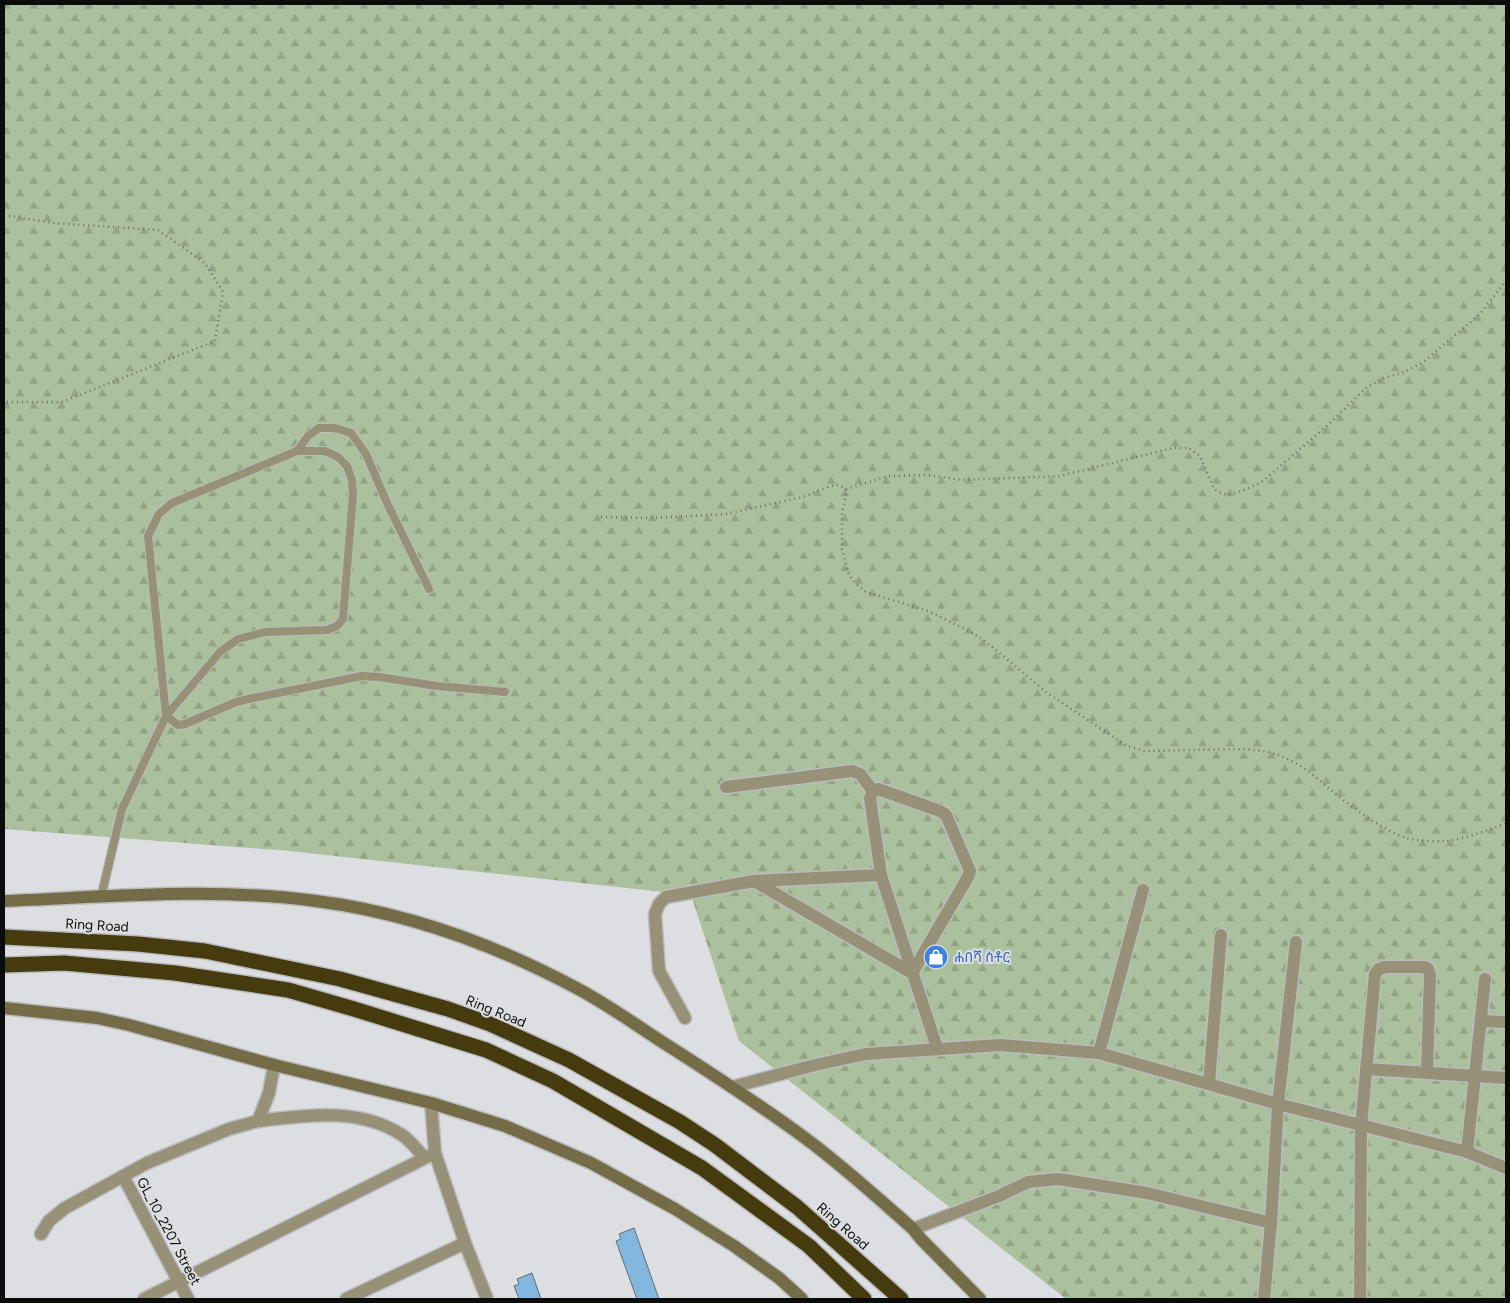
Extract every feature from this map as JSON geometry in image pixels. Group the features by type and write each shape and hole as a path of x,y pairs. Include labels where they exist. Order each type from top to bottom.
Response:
{"highway":[{"name":"Ring Road","path":"4,937 138,944 205,951 340,979 448,1009 490,1024 569,1060 687,1126 797,1207 901,1299"},
{"path":"4,965 64,963 175,972 288,990 486,1050 553,1080 702,1168 809,1246 864,1299"}],"main road":[{"path":"4,901 223,894 276,896 380,912 444,930 512,956 584,992 732,1087 807,1139 913,1229 980,1299"},
{"path":"4,1008 97,1018 274,1065 430,1103 505,1126 591,1163 641,1190 734,1246 779,1278 802,1299"}],"street":[{"path":"726,787 852,771 860,774 873,791"},
{"path":"912,973 970,871 946,815 940,811 878,788 873,791 870,798 881,875 912,973 936,1048"},
{"path":"685,1018 659,971 655,914 659,904 666,897 754,881 881,875"},
{"path":"754,881 912,973"},
{"path":"1098,1053 1143,890"},
{"path":"1209,1084 1222,935"},
{"path":"1264,1299 1271,1223 1278,1104 1296,942"},
{"path":"1360,1299 1361,1126 1375,974 1379,969 1385,967 1425,967 1428,969 1430,974 1427,1073"},
{"path":"1468,1152 1485,979"},
{"path":"1481,1021 1506,1022"},
{"path":"732,1087 815,1065 866,1054 1000,1045 1098,1053 1278,1104 1468,1152 1506,1168"},
{"path":"258,1121 269,1094 274,1065"},
{"path":"1366,1069 1506,1078"},
{"path":"430,1103 429,1155 487,1299"},
{"path":"41,1234 49,1221 65,1208 147,1163 229,1129 258,1121 311,1115 338,1115 360,1118 382,1124 404,1136 429,1155"},
{"path":"144,1299 429,1155"},
{"name":"GL_10_2207 Street","path":"123,1176 188,1299"},
{"path":"913,1229 999,1196 1028,1182 1058,1179 1147,1193 1271,1223"},
{"path":"346,1299 465,1243"}],"lane":[{"path":"297,451 308,436 319,428 335,428 351,433 366,454 387,503 429,589"},
{"path":"101,897 122,810 166,716 220,652 238,639 265,632 327,630 337,626 343,618 353,494 352,480 347,466 338,457 325,451 297,451 172,503 158,514 148,536 166,716 178,725 185,724 236,702 362,676 437,686 506,692"}],"path":[{"path":"4,215 53,223 158,230 205,263 223,292 214,341 62,402 4,402"},
{"path":"601,517 653,518 726,514 803,497 830,486 838,485 846,489 889,476 929,475 962,480 1060,476 1173,448 1189,448 1200,456 1214,489 1223,494 1240,492 1263,481 1329,424 1366,388 1381,379 1404,372 1422,363 1480,314 1506,281"},
{"path":"846,489 842,513 842,549 849,575 856,584 866,592 928,611 973,633 996,649 1046,692 1127,746 1144,751 1246,749 1276,754 1303,767 1340,797 1390,831 1407,838 1448,841 1506,824"}],"green space":[{"path":"4,4 1506,4 1506,1299 1066,1299 739,1041 691,895 290,851 4,829"}],"building":[{"path":"634,1228 659,1299 637,1299 616,1241 621,1239 619,1234"},
{"path":"532,1273 541,1299 519,1299 514,1286 519,1284 517,1279"}],"place":[{"name":"ሐበሻ ስቶር","path":"936,957"}]}
